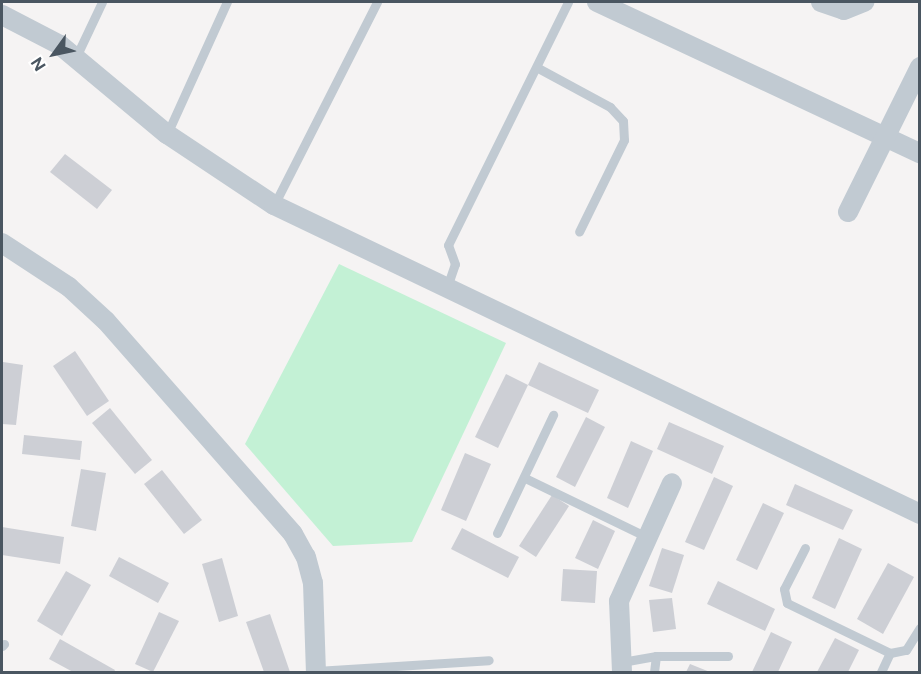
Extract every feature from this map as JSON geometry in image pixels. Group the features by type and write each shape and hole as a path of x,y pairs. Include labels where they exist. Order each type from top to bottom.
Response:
{"street":[{"path":"597,2 920,153"},
{"path":"821,2 844,10 864,2"},
{"path":"2,15 76,57 166,134 274,205 920,514"},
{"path":"849,212 920,67"},
{"path":"2,243 69,287 106,321 253,486 306,556 313,583 316,672"},
{"path":"622,667 619,601 672,483"}],"lane":[{"path":"76,57 102,2"},
{"path":"166,134 227,2"},
{"path":"274,205 377,2"},
{"path":"447,287 455,264 448,245 538,68 568,2"},
{"path":"538,68 610,107 623,121 624,140 579,232"},
{"path":"497,532 525,478 553,415"},
{"path":"525,478 647,537"},
{"path":"805,549 784,589 787,603 890,653 906,651 920,628"},
{"path":"881,672 890,653"},
{"path":"622,667 656,656 728,656"},
{"path":"654,672 656,656"},
{"path":"316,672 489,660"}],"green space":[{"path":"339,264 506,343 412,542 333,546 245,444"}],"building":[{"path":"65,154 112,190 97,209 50,172"},
{"path":"75,351 109,401 87,416 53,366"},
{"path":"3,362 23,365 16,425 2,424"},
{"path":"539,362 599,390 588,413 528,385"},
{"path":"506,374 528,385 498,448 475,437"},
{"path":"110,408 152,460 135,474 92,423"},
{"path":"586,417 605,427 575,487 556,477"},
{"path":"669,422 724,446 712,474 657,449"},
{"path":"24,435 82,441 80,460 22,454"},
{"path":"631,441 653,451 628,508 607,498"},
{"path":"465,453 491,464 466,521 441,510"},
{"path":"81,469 106,473 96,531 71,526"},
{"path":"162,470 202,520 184,534 144,484"},
{"path":"714,477 733,486 704,550 685,542"},
{"path":"795,484 853,510 843,530 786,505"},
{"path":"552,495 569,506 536,557 519,546"},
{"path":"763,503 784,513 757,570 736,560"},
{"path":"593,520 615,531 598,569 575,558"},
{"path":"2,527 64,537 60,564 2,555"},
{"path":"462,528 519,557 508,578 451,549"},
{"path":"839,538 862,549 835,609 812,598"},
{"path":"662,548 684,555 672,593 649,586"},
{"path":"119,557 169,583 158,603 109,576"},
{"path":"222,558 238,616 219,622 202,564"},
{"path":"888,563 914,577 883,634 857,619"},
{"path":"563,569 597,571 595,603 561,601"},
{"path":"66,571 91,585 62,636 37,621"},
{"path":"718,581 775,609 765,631 707,604"},
{"path":"672,598 676,629 653,632 649,600"},
{"path":"159,612 179,621 153,672 135,664"},
{"path":"270,614 290,672 264,672 246,622"},
{"path":"771,632 792,642 778,672 752,672"},
{"path":"835,638 859,650 848,672 817,672"},
{"path":"60,639 115,670 114,672 73,672 49,659"},
{"path":"690,664 710,672 686,672"}]}
